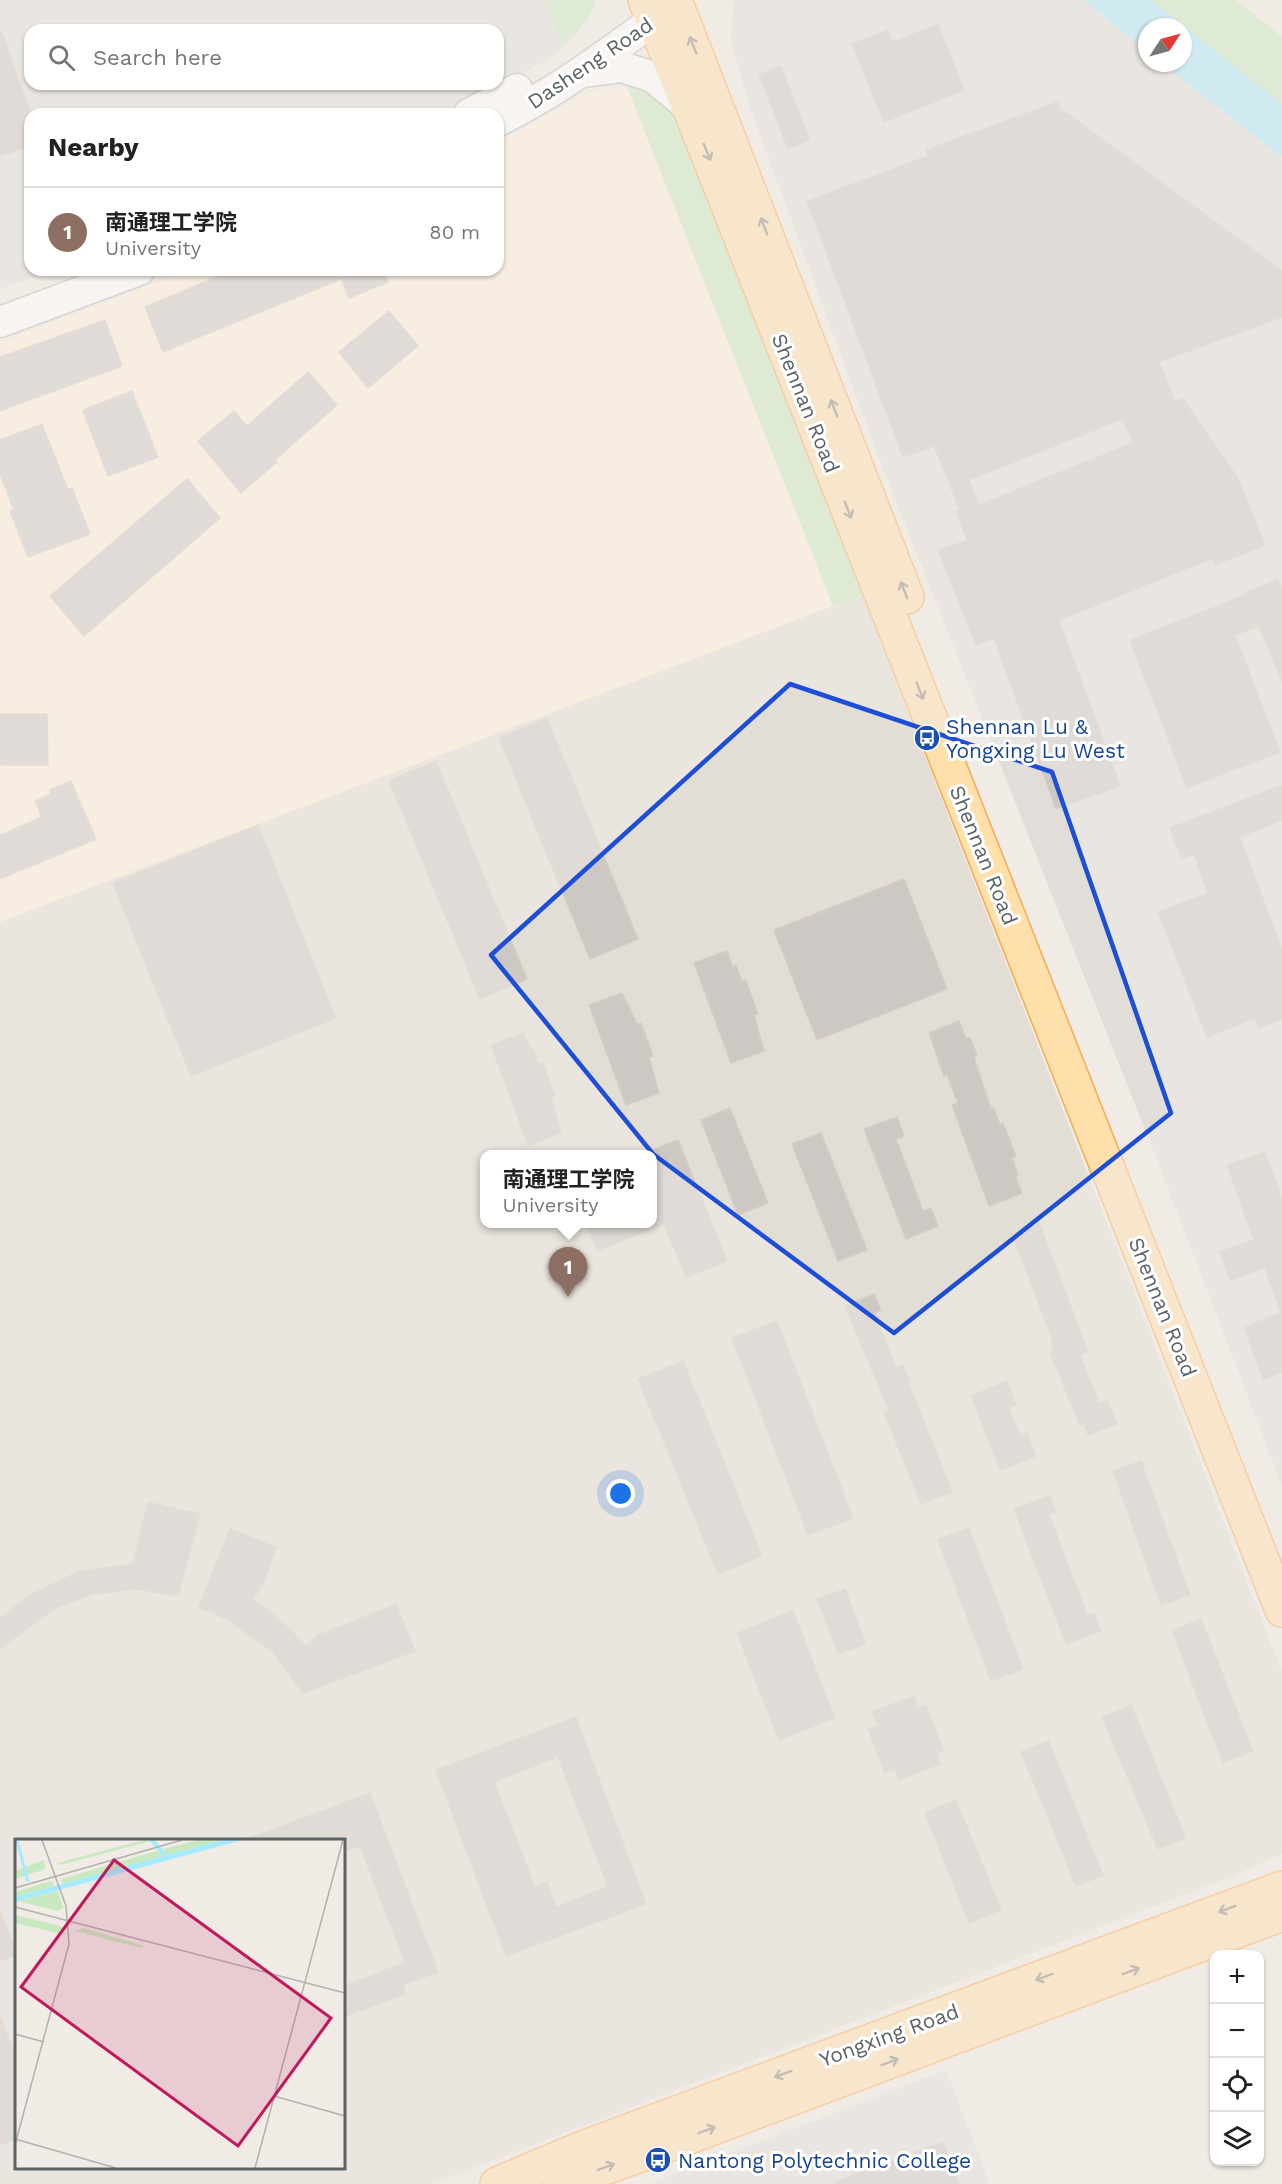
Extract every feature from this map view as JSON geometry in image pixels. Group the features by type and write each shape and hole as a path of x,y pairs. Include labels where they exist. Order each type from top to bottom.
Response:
{"main road":[{"name":"Shennan Road","path":"660,4 689,107 1282,1610"},
{"name":"Shennan Road","path":"660,4 1282,1565"},
{"name":"Yongxing Road","path":"497,2184 582,2148 1282,1888"},
{"name":"Yongxing Road","path":"559,2184 1282,1914"}],"street":[{"name":"Dasheng Road","path":"504,117 578,73 660,4"},
{"name":"Dasheng Road","path":"482,108 507,96 660,4"},
{"path":"578,73 621,67 653,77 689,107"},
{"path":"0,301 67,276"},
{"path":"0,322 123,276"}],"highlighted area":[{"path":"790,684 1052,772 1171,1113 894,1333 653,1154 491,955"}],"shaded area":[{"path":"0,0 544,0 563,46 554,56 504,84 504,24 24,24 24,90 492,90 459,108 24,108 24,276 35,276 0,289"},
{"path":"734,0 1083,0 1138,44 1138,72 1173,72 1282,158 1282,1486 1159,1165 882,466 749,105 731,41"},
{"path":"627,87 833,606 0,922 0,342 173,276 504,276 504,140 580,96 597,89"},
{"path":"862,595 1282,1672 1282,1854 1233,1876 431,2184 0,2184 0,922"},
{"path":"946,2070 990,2184 649,2184"}],"green space":[{"path":"544,0 596,0 583,25 563,46"},
{"path":"1151,0 1236,0 1282,37 1282,104 1192,33 1192,18 1174,18"},
{"path":"627,87 645,90 660,98 686,123 862,595 833,606"}],"water":[{"path":"1083,0 1151,0 1174,18 1138,18 1138,44"},
{"path":"1192,33 1282,104 1282,158 1173,72 1192,72"}],"building":[{"path":"938,24 964,90 884,122 852,44 888,30 893,42"},
{"path":"0,33 2,33 29,108 24,108 24,148 0,156"},
{"path":"781,66 810,140 788,149 759,75"},
{"path":"1057,102 1060,108 1282,271 1282,317 1159,362 1175,402 1183,399 1238,478 1265,545 1215,565 1213,558 1059,620 1120,786 1056,809 994,638 976,645 938,551 967,540 956,511 960,510 934,446 903,457 807,201 928,156 926,150","holes":["1123,419 1133,443 979,505 969,480"]},
{"path":"219,276 386,276 388,282 349,298 341,279 163,352 145,307"},
{"path":"389,311 418,346 368,388 339,352"},
{"path":"105,320 122,366 0,411 0,357"},
{"path":"308,372 337,405 241,493 198,441 234,411 247,426"},
{"path":"132,391 158,457 108,476 83,410"},
{"path":"42,424 68,490 72,488 90,534 28,557 10,511 14,510 0,474 0,440"},
{"path":"187,479 220,518 84,636 50,596"},
{"path":"1278,579 1282,589 1282,682 1259,626 1235,635 1280,752 1187,788 1130,640 1246,595 1245,593"},
{"path":"0,714 47,714 48,765 0,765"},
{"path":"547,718 638,939 590,959 499,738"},
{"path":"436,761 527,979 480,999 389,781"},
{"path":"71,781 96,839 0,879 0,835 42,817 35,801 51,794 50,790"},
{"path":"1282,785 1282,820 1240,837 1282,950 1282,1019 1259,1028 1255,1018 1207,1037 1158,912 1208,893 1194,854 1182,859 1170,828"},
{"path":"258,825 336,1018 191,1076 113,883"},
{"path":"904,879 947,989 817,1040 774,930"},
{"path":"727,951 733,967 736,965 742,982 746,980 758,1014 754,1015 764,1051 731,1063 694,963"},
{"path":"622,993 637,1024 641,1023 653,1056 649,1057 659,1093 626,1105 589,1005"},
{"path":"959,1021 966,1039 970,1038 977,1055 974,1057 991,1109 994,1108 1000,1125 1003,1123 1016,1156 1012,1158 1018,1175 1015,1176 1022,1193 989,1206 952,1105 958,1103 947,1075 944,1076 929,1033"},
{"path":"524,1033 539,1064 543,1063 555,1096 551,1097 561,1133 528,1145 491,1045"},
{"path":"730,1108 768,1203 738,1215 701,1120"},
{"path":"897,1117 904,1136 896,1139 923,1211 931,1208 938,1226 906,1239 864,1129"},
{"path":"821,1133 867,1250 838,1261 792,1144"},
{"path":"678,1140 727,1261 686,1277 664,1224 657,1227 657,1150 652,1150"},
{"path":"1265,1152 1282,1199 1282,1311 1280,1311 1265,1268 1230,1280 1220,1252 1254,1240 1227,1165"},
{"path":"1039,1222 1088,1352 1080,1355 1099,1403 1107,1400 1117,1424 1088,1435 1084,1424 1080,1426 1050,1352 1054,1351 1051,1342 1053,1341 1013,1237"},
{"path":"588,1228 654,1228 597,1251"},
{"path":"874,1294 881,1310 874,1313 896,1368 903,1365 910,1381 908,1382 952,1492 921,1504 884,1413 889,1411 845,1306"},
{"path":"1282,1312 1282,1372 1263,1379 1244,1327"},
{"path":"777,1321 853,1518 808,1535 732,1338"},
{"path":"683,1361 762,1556 718,1574 638,1379"},
{"path":"1007,1381 1016,1405 1009,1408 1020,1436 1027,1433 1036,1456 1000,1470 971,1396"},
{"path":"1141,1461 1190,1595 1161,1605 1113,1471"},
{"path":"1050,1496 1056,1512 1049,1514 1087,1615 1094,1613 1101,1631 1066,1644 1014,1509"},
{"path":"148,1502 200,1514 178,1596 135,1589 92,1594 54,1609 0,1649 0,1619 30,1595 80,1571 133,1564"},
{"path":"969,1528 1023,1669 991,1681 938,1540"},
{"path":"230,1529 276,1547 263,1585 252,1600 288,1627 306,1646 318,1635 396,1604 415,1651 303,1693 272,1651 225,1618 199,1607"},
{"path":"845,1589 866,1644 838,1654 817,1599"},
{"path":"793,1611 835,1718 779,1740 737,1633"},
{"path":"1201,1619 1253,1751 1223,1763 1172,1631"},
{"path":"914,1696 918,1708 926,1705 944,1751 936,1753 940,1764 899,1780 895,1769 885,1773 868,1729 878,1726 872,1712"},
{"path":"1131,1705 1186,1838 1158,1849 1102,1717"},
{"path":"576,1717 646,1904 506,1956 436,1770","holes":["558,1757 608,1887 556,1907 547,1882 535,1887 494,1782"]},
{"path":"1049,1741 1103,1875 1076,1886 1021,1752"},
{"path":"370,1793 438,1972 403,1985 406,1993 345,2017 345,1986 405,1962 360,1846 345,1852 345,1839 247,1839"},
{"path":"956,1800 1001,1910 969,1923 925,1813"},
{"path":"0,1911 15,1948 15,1955 0,1961"},
{"path":"0,2017 15,2054 15,2139 0,2145"},
{"path":"943,2142 959,2184 834,2184 834,2182"}],"place":[{"name":"Shennan Lu & Yongxing Lu West","path":"927,738"},
{"name":"南通理工学院","path":"568,1297"},
{"name":"Nantong Polytechnic College","path":"658,2160"}]}
